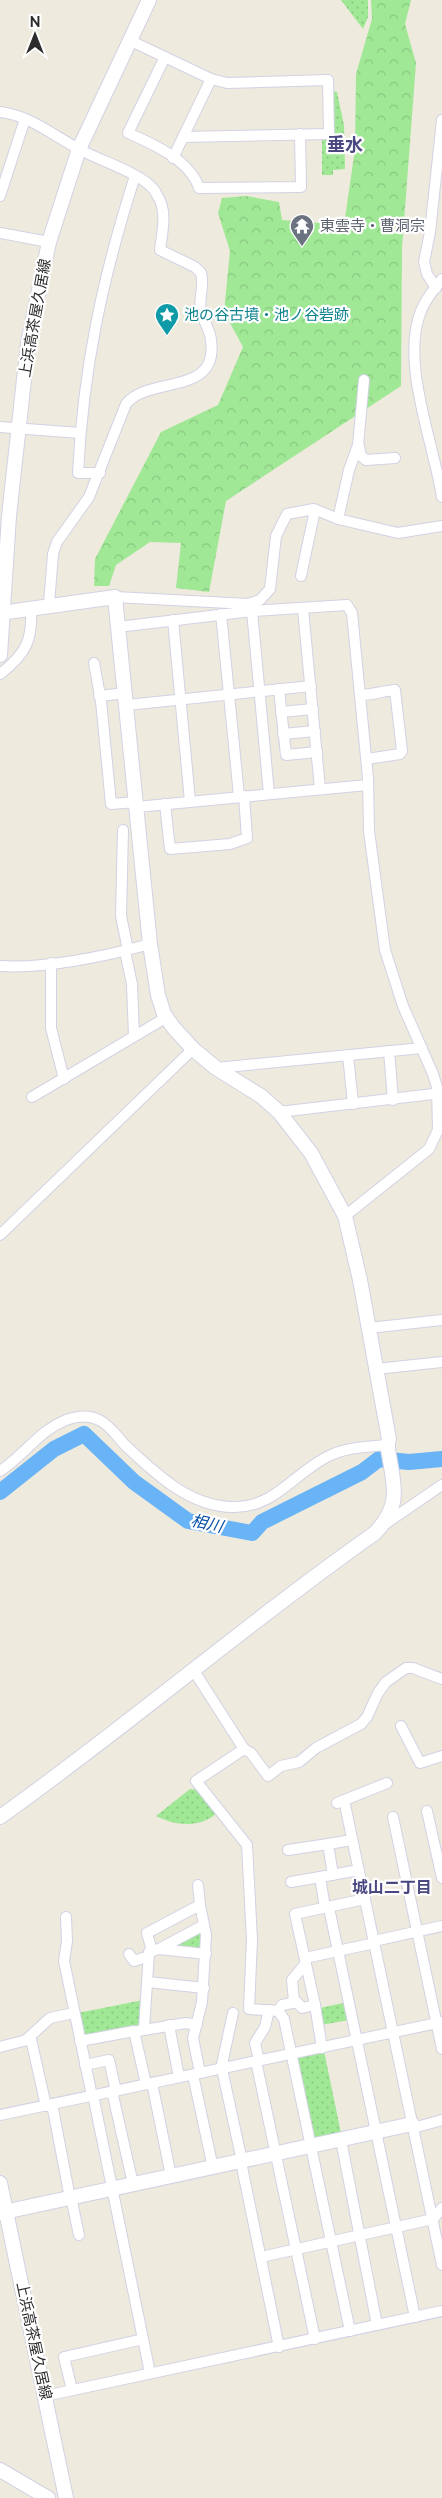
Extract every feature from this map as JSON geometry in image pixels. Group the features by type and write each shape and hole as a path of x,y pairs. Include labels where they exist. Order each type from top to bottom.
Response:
{"street":[{"name":"上浜高茶屋久居線","path":"0,655 9,516 28,343 49,242 79,149 149,0"},
{"path":"129,40 211,78 226,83 328,80 329,134 183,137"},
{"path":"165,56 128,133 147,141 173,158 191,173 199,188 301,187 300,134"},
{"path":"173,158 211,78"},
{"path":"0,112 24,119 79,149 135,176 152,188 162,204 164,217 160,250 195,267 201,273 200,308 211,337 212,349 205,367 188,382 143,390 130,399 121,414 100,473 82,508 57,542 53,554 49,604"},
{"path":"0,196 2,181 24,119"},
{"path":"442,120 430,232 424,262 427,274 439,284 421,310 418,320 416,366 420,398 442,497"},
{"path":"100,473 78,473 80,433 90,349 106,270 135,176"},
{"path":"0,233 49,242"},
{"path":"338,519 349,470 358,442 364,380"},
{"path":"0,427 80,433"},
{"path":"358,442 362,456 366,460 395,458"},
{"path":"301,576 315,510"},
{"path":"118,627 221,614 250,608 270,589 276,536 281,521 287,514 294,511 315,510 338,519 398,533 442,526"},
{"path":"2,612 49,604 115,597 250,608 303,609 347,604 352,613 353,622 366,759 369,831 384,950 403,1006 433,1074 439,1094 438,1130 429,1149 345,1216"},
{"path":"115,597 150,944 158,995 167,1017 193,1049 216,1068 261,1096 279,1112 311,1153 345,1216 369,1328 389,1439 387,1447 395,1500 383,1525"},
{"path":"0,674 14,663 27,645 31,632 31,607"},
{"path":"250,608 260,691 269,794"},
{"path":"303,609 320,789"},
{"path":"165,804 170,849 230,844 247,838 221,614"},
{"path":"173,620 190,801"},
{"path":"94,663 111,806 165,804 367,785"},
{"path":"99,696 126,699 180,699 311,686"},
{"path":"279,689 286,755 317,752"},
{"path":"360,695 375,695 380,691 395,690 402,751 400,754 366,759"},
{"path":"281,712 313,709"},
{"path":"283,734 315,731"},
{"path":"122,830 121,916 132,984 134,1036"},
{"path":"0,966 51,963 127,951 150,944"},
{"path":"51,963 52,1028 64,1079"},
{"path":"32,1098 167,1017"},
{"path":"216,1068 422,1048"},
{"path":"0,1234 193,1049"},
{"path":"389,1051 393,1100"},
{"path":"348,1055 353,1104"},
{"path":"279,1112 439,1094"},
{"path":"369,1328 442,1320"},
{"path":"376,1369 442,1362"},
{"path":"0,1470 8,1465 32,1441 52,1427 77,1417 88,1417 106,1424 127,1447 196,1500 224,1507 241,1507 264,1502 314,1464 333,1454 347,1449 387,1447"},
{"path":"0,1817 194,1671 300,1588 375,1534 383,1525 442,1485"},
{"path":"194,1671 244,1749 251,1753 268,1776 281,1766 299,1762 316,1748 361,1724 386,1682 406,1668 413,1668 442,1679"},
{"path":"401,1726 420,1763 442,1756"},
{"path":"244,1749 196,1781 247,1846 252,1940 248,2009 274,2010 284,2019 350,2331"},
{"path":"387,1783 340,1801 359,1870 442,2265"},
{"path":"427,1811 442,1878"},
{"path":"393,1817 417,1932 439,2023 442,2049"},
{"path":"288,1850 352,1840"},
{"path":"328,1844 333,1875"},
{"path":"291,1882 359,1870"},
{"path":"320,1877 415,2317"},
{"path":"198,1885 206,1954 204,1988 193,2038 196,2074 213,2168"},
{"path":"322,2048 306,1960 295,1914 365,1899"},
{"path":"171,2176 149,2084 139,2030 154,1952 148,1933 200,1905"},
{"path":"66,1917 67,1941 64,1961 150,2374"},
{"path":"129,1954 134,1962 204,1925"},
{"path":"294,2002 292,1980 306,1960 442,1926"},
{"path":"154,1952 206,1954"},
{"path":"148,1982 204,1988"},
{"path":"315,2005 302,2008 297,2002 294,2002 282,2005 274,2010 255,2043 315,2339"},
{"path":"26,2040 50,2018 74,2013"},
{"path":"233,2013 222,2069 279,2347"},
{"path":"80,2041 169,2025 186,2023 196,2025"},
{"path":"0,2115 439,2023"},
{"path":"169,2025 179,2078"},
{"path":"0,2047 31,2039 49,2105 79,2235"},
{"path":"85,2065 109,2060 133,2184"},
{"path":"3,2212 375,2132 442,2120"},
{"path":"341,2140 377,2325"},
{"name":"上浜高茶屋久居線","path":"0,2184 3,2212 46,2396 66,2498"},
{"path":"261,2257 432,2219 442,2208"},
{"path":"46,2396 442,2311"},
{"path":"72,2390 64,2357 143,2340"},
{"path":"0,2470 48,2498"}],"green space":[{"path":"341,0 368,0 368,17 363,29"},
{"path":"371,0 411,0 405,24 416,63 402,248 401,386 226,501 209,592 176,588 181,543 150,542 116,565 109,586 94,586 95,559 161,432 218,405 243,347 224,312 230,251 218,213 222,198 246,196 279,202 282,220 344,225 355,149 356,74 372,19"},
{"path":"333,91 337,92 344,125 345,169 333,170 333,175 322,175 322,137 334,136"},
{"path":"190,1789 198,1790 216,1814 202,1822 187,1824 171,1822 156,1816"},
{"path":"201,1932 201,1949 174,1948 173,1945"},
{"path":"143,2000 142,2023 139,2026 86,2036 83,2034 78,2013"},
{"path":"343,2003 347,2006 349,2020 321,2025 320,2008"},
{"path":"324,2051 341,2133 315,2137 312,2134 296,2056"}],"waterway":[{"name":"相川","path":"0,1492 54,1449 84,1434 134,1482 188,1521 252,1533 262,1522 362,1472 379,1459 409,1462 442,1459"}],"place":[{"name":"東雲寺・曹洞宗","path":"302,247"},
{"name":"池の谷古墳・池ノ谷砦跡","path":"167,336"}],"district":[{"name":"垂水","path":"345,145"},
{"name":"城山二丁目","path":"392,1887"}]}
